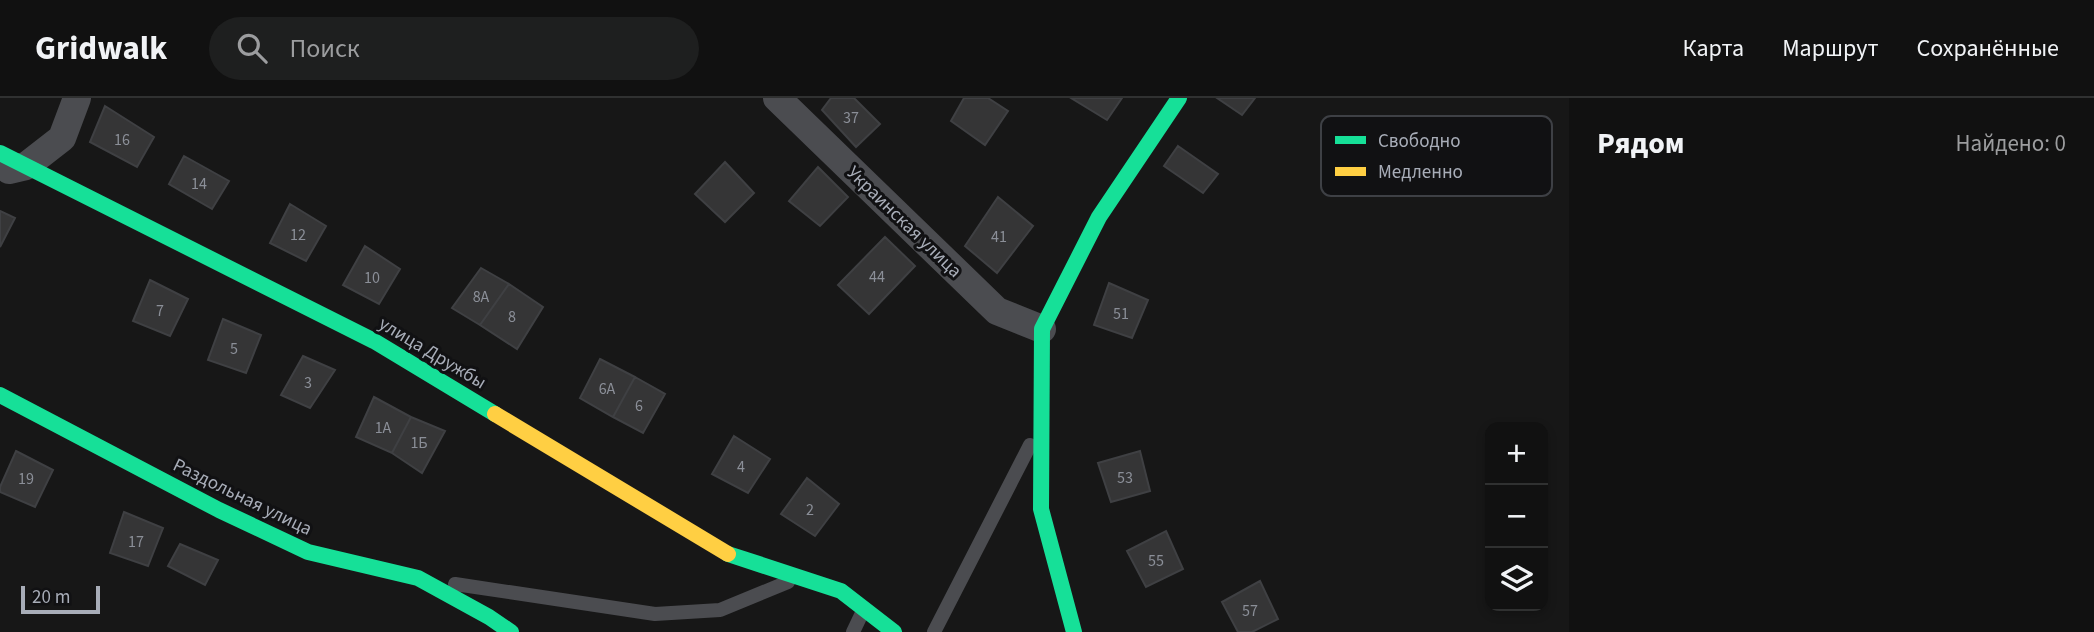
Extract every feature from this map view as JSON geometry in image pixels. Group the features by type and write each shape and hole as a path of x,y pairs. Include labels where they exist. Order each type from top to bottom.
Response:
{"street":[{"path":"13,169 62,138 77,98"},
{"name":"Украинская улица","path":"777,98 998,311 1042,329"},
{"path":"1074,632 1041,509 1042,329 1099,216 1179,98"},
{"name":"улица Дружбы","path":"0,153 13,169 374,341 728,554 841,591 864,609"},
{"name":"Раздольная улица","path":"0,395 219,510 308,552 418,578 511,632"},
{"path":"864,609 894,632"}],"lane":[{"path":"934,632 1041,422"},
{"path":"418,578 655,614 720,610 799,578"},
{"path":"853,632 864,609"}],"building":[{"path":"831,98 854,98 880,124 856,147 822,110"},
{"path":"964,98 988,98 1008,111 985,145 951,121"},
{"path":"1071,98 1122,98 1107,120"},
{"path":"1217,98 1255,98 1242,115"},
{"path":"105,106 154,137 137,167 90,142"},
{"path":"1178,146 1218,174 1203,193 1164,166"},
{"path":"184,156 229,181 212,209 169,184"},
{"path":"725,162 754,193 725,222 695,194"},
{"path":"818,167 848,197 820,226 789,201"},
{"path":"998,197 1033,226 997,273 965,246"},
{"path":"290,204 326,226 306,261 270,243"},
{"path":"0,211 15,218 0,247"},
{"path":"885,237 915,266 869,314 838,285"},
{"path":"365,246 400,269 379,304 343,285"},
{"path":"481,268 509,284 480,325 452,308"},
{"path":"150,280 188,299 170,336 133,321"},
{"path":"1109,283 1148,300 1132,338 1094,325"},
{"path":"509,284 543,307 517,349 480,325"},
{"path":"223,319 261,335 246,373 208,360"},
{"path":"303,356 335,370 310,408 281,395"},
{"path":"600,359 635,377 613,417 580,398"},
{"path":"635,377 665,394 643,433 613,417"},
{"path":"374,397 411,417 392,453 356,437"},
{"path":"411,417 445,431 422,473 392,453"},
{"path":"734,436 770,459 748,493 712,474"},
{"path":"16,451 53,470 35,507 0,492"},
{"path":"1140,451 1150,491 1111,502 1098,463"},
{"path":"807,478 839,504 815,536 781,514"},
{"path":"124,512 163,528 148,566 110,553"},
{"path":"1166,531 1183,569 1146,587 1127,551"},
{"path":"180,544 218,560 205,585 168,566"},
{"path":"1260,581 1278,619 1252,632 1238,632 1222,602"}],"traffic: fast":[{"path":"1074,632 1041,509 1042,329 1099,217 1179,98"},
{"path":"0,153 374,341 495,414"},
{"path":"0,395 219,510 308,552 418,578 511,632"},
{"path":"728,554 841,591 894,632"}],"traffic: slow":[{"path":"495,414 728,554"}]}
